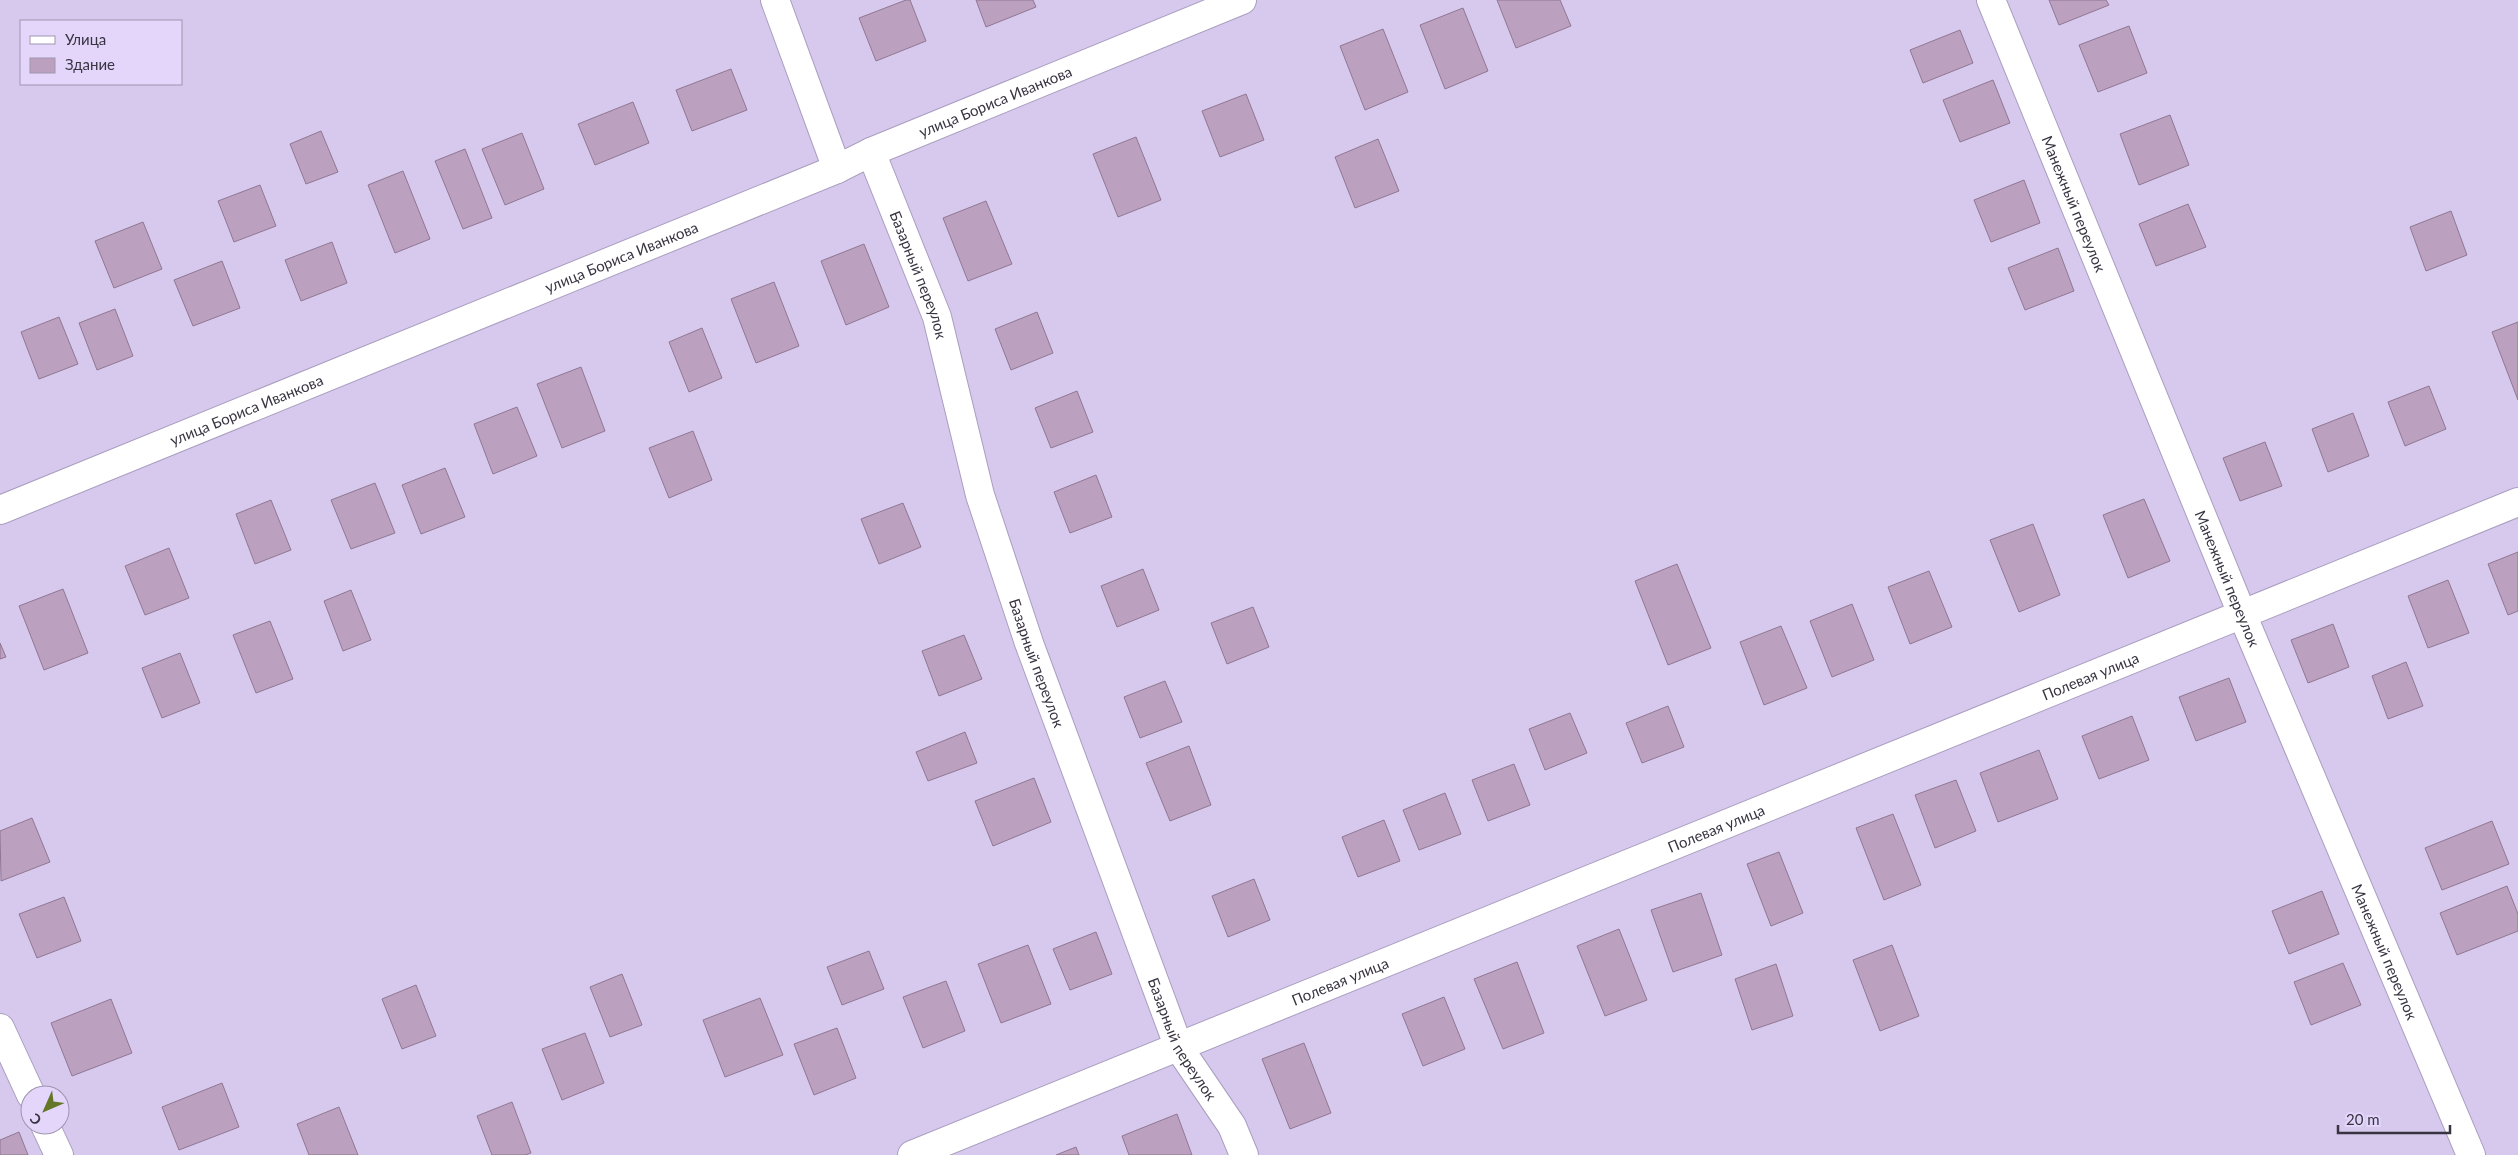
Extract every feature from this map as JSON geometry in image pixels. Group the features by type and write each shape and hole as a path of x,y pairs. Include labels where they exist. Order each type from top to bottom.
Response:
{"street":[{"path":"775,0 837,169"},
{"name":"улица Бориса Иванкова","path":"0,510 837,169 871,152 1242,0"},
{"name":"Манежный переулок","path":"1991,0 2242,614 2470,1155"},
{"name":"Базарный переулок","path":"871,152 937,317 980,495 1029,643 1178,1048 1232,1126 1244,1155"},
{"name":"Полевая улица","path":"912,1155 2518,502"},
{"path":"0,1028 26,1085"},
{"path":"50,1135 59,1155"}],"building":[{"path":"910,0 926,41 876,61 859,18"},
{"path":"976,0 1033,0 1036,7 986,27"},
{"path":"1497,0 1560,0 1571,26 1516,48"},
{"path":"2049,0 2106,0 2109,5 2059,25"},
{"path":"1463,8 1488,71 1445,89 1420,25"},
{"path":"2129,26 2147,73 2098,92 2079,45"},
{"path":"1383,29 1408,92 1365,110 1340,46"},
{"path":"1960,30 1973,63 1923,83 1910,50"},
{"path":"731,69 747,110 692,131 676,90"},
{"path":"1993,80 2010,123 1960,142 1943,100"},
{"path":"1246,94 1264,140 1220,157 1202,111"},
{"path":"633,102 649,143 595,165 578,124"},
{"path":"2170,115 2189,165 2139,185 2120,134"},
{"path":"321,131 338,172 306,184 290,144"},
{"path":"522,133 544,189 505,205 482,149"},
{"path":"1136,137 1161,200 1118,217 1093,154"},
{"path":"1378,139 1399,191 1355,208 1335,157"},
{"path":"465,149 492,218 463,229 435,161"},
{"path":"403,171 430,239 395,253 368,185"},
{"path":"2024,180 2040,223 1991,242 1974,200"},
{"path":"260,185 276,226 234,242 218,201"},
{"path":"986,201 1012,264 968,281 943,218"},
{"path":"2188,204 2206,247 2156,266 2139,224"},
{"path":"2451,211 2467,255 2426,271 2410,227"},
{"path":"143,222 162,269 114,288 95,241"},
{"path":"332,242 347,283 301,301 285,260"},
{"path":"864,244 889,307 846,325 821,261"},
{"path":"2058,248 2074,291 2025,310 2008,268"},
{"path":"222,261 240,308 193,326 174,280"},
{"path":"774,282 799,346 756,363 731,299"},
{"path":"115,309 133,356 97,370 79,323"},
{"path":"1037,312 1053,353 1011,370 995,329"},
{"path":"59,317 78,364 39,379 21,332"},
{"path":"2518,322 2518,400 2492,332"},
{"path":"702,328 722,378 689,392 669,342"},
{"path":"581,367 605,431 562,448 537,384"},
{"path":"2429,386 2446,429 2405,446 2388,402"},
{"path":"1077,391 1093,432 1051,448 1035,408"},
{"path":"517,407 537,456 493,474 474,424"},
{"path":"2353,413 2369,456 2328,472 2312,429"},
{"path":"693,431 712,480 669,498 649,448"},
{"path":"2265,442 2282,486 2240,501 2223,458"},
{"path":"445,468 465,517 421,534 402,485"},
{"path":"1096,475 1112,517 1070,533 1054,492"},
{"path":"375,483 395,533 351,549 331,500"},
{"path":"2144,499 2170,561 2128,578 2103,515"},
{"path":"271,500 291,550 255,564 236,514"},
{"path":"903,503 921,547 879,564 861,519"},
{"path":"2033,524 2060,595 2019,612 1990,540"},
{"path":"169,548 189,598 145,615 125,566"},
{"path":"2518,552 2518,611 2508,615 2488,564"},
{"path":"1677,564 1711,648 1668,665 1635,581"},
{"path":"1143,569 1159,610 1117,627 1101,586"},
{"path":"1929,571 1952,627 1910,644 1888,587"},
{"path":"2448,580 2469,633 2428,648 2408,596"},
{"path":"63,589 88,653 44,670 19,606"},
{"path":"351,590 371,640 343,651 324,601"},
{"path":"1852,604 1874,660 1832,677 1810,621"},
{"path":"1253,607 1269,647 1227,664 1211,623"},
{"path":"270,621 293,679 256,693 233,635"},
{"path":"2333,624 2349,667 2308,683 2291,640"},
{"path":"1781,626 1807,688 1764,705 1740,642"},
{"path":"964,635 982,679 939,696 922,651"},
{"path":"0,643 6,657 0,659"},
{"path":"180,653 200,703 162,718 142,668"},
{"path":"2406,662 2423,706 2388,719 2372,676"},
{"path":"2229,678 2246,722 2196,741 2179,697"},
{"path":"1165,681 1182,722 1140,738 1124,697"},
{"path":"1668,706 1684,747 1642,763 1626,723"},
{"path":"1570,713 1587,753 1545,770 1529,729"},
{"path":"2132,716 2149,760 2099,779 2082,736"},
{"path":"965,732 977,763 928,781 916,752"},
{"path":"1189,746 1211,805 1170,821 1146,763"},
{"path":"2039,750 2058,799 1998,822 1980,773"},
{"path":"1514,764 1530,805 1488,821 1472,780"},
{"path":"1034,778 1051,822 993,846 975,801"},
{"path":"1956,780 1976,831 1935,848 1915,795"},
{"path":"1445,793 1461,834 1419,850 1403,810"},
{"path":"1893,814 1921,885 1884,900 1856,828"},
{"path":"32,818 50,862 1,881 0,831"},
{"path":"1384,820 1400,861 1358,877 1342,837"},
{"path":"2492,821 2509,864 2442,890 2425,848"},
{"path":"1779,852 1803,913 1771,926 1747,864"},
{"path":"1254,879 1270,920 1228,937 1212,896"},
{"path":"2507,886 2518,914 2518,931 2457,955 2440,913"},
{"path":"2322,891 2339,934 2289,954 2272,911"},
{"path":"1701,893 1722,955 1673,972 1651,910"},
{"path":"64,897 81,941 37,958 19,914"},
{"path":"1619,929 1647,1000 1605,1016 1577,946"},
{"path":"1096,932 1112,974 1070,990 1053,949"},
{"path":"1028,945 1051,1004 1001,1023 978,964"},
{"path":"1892,945 1919,1016 1880,1031 1853,960"},
{"path":"869,951 884,989 842,1005 827,967"},
{"path":"1517,962 1544,1033 1503,1049 1474,979"},
{"path":"2343,963 2361,1005 2311,1025 2294,982"},
{"path":"1776,964 1793,1016 1752,1030 1735,979"},
{"path":"622,974 642,1025 610,1037 590,987"},
{"path":"946,981 965,1031 923,1048 903,997"},
{"path":"416,985 436,1036 402,1049 382,999"},
{"path":"1444,997 1465,1049 1423,1066 1402,1014"},
{"path":"760,998 783,1055 725,1077 703,1020"},
{"path":"111,999 132,1053 72,1076 51,1023"},
{"path":"837,1028 856,1078 814,1095 794,1044"},
{"path":"585,1033 604,1083 562,1100 542,1049"},
{"path":"1304,1043 1331,1113 1290,1129 1262,1059"},
{"path":"222,1083 239,1127 179,1150 162,1107"},
{"path":"512,1102 531,1153 525,1155 492,1155 477,1116"},
{"path":"339,1107 358,1155 309,1155 297,1124"},
{"path":"1177,1114 1192,1155 1129,1155 1122,1136"},
{"path":"19,1132 28,1155 0,1155 0,1140"},
{"path":"1076,1147 1079,1155 1056,1155"}]}
